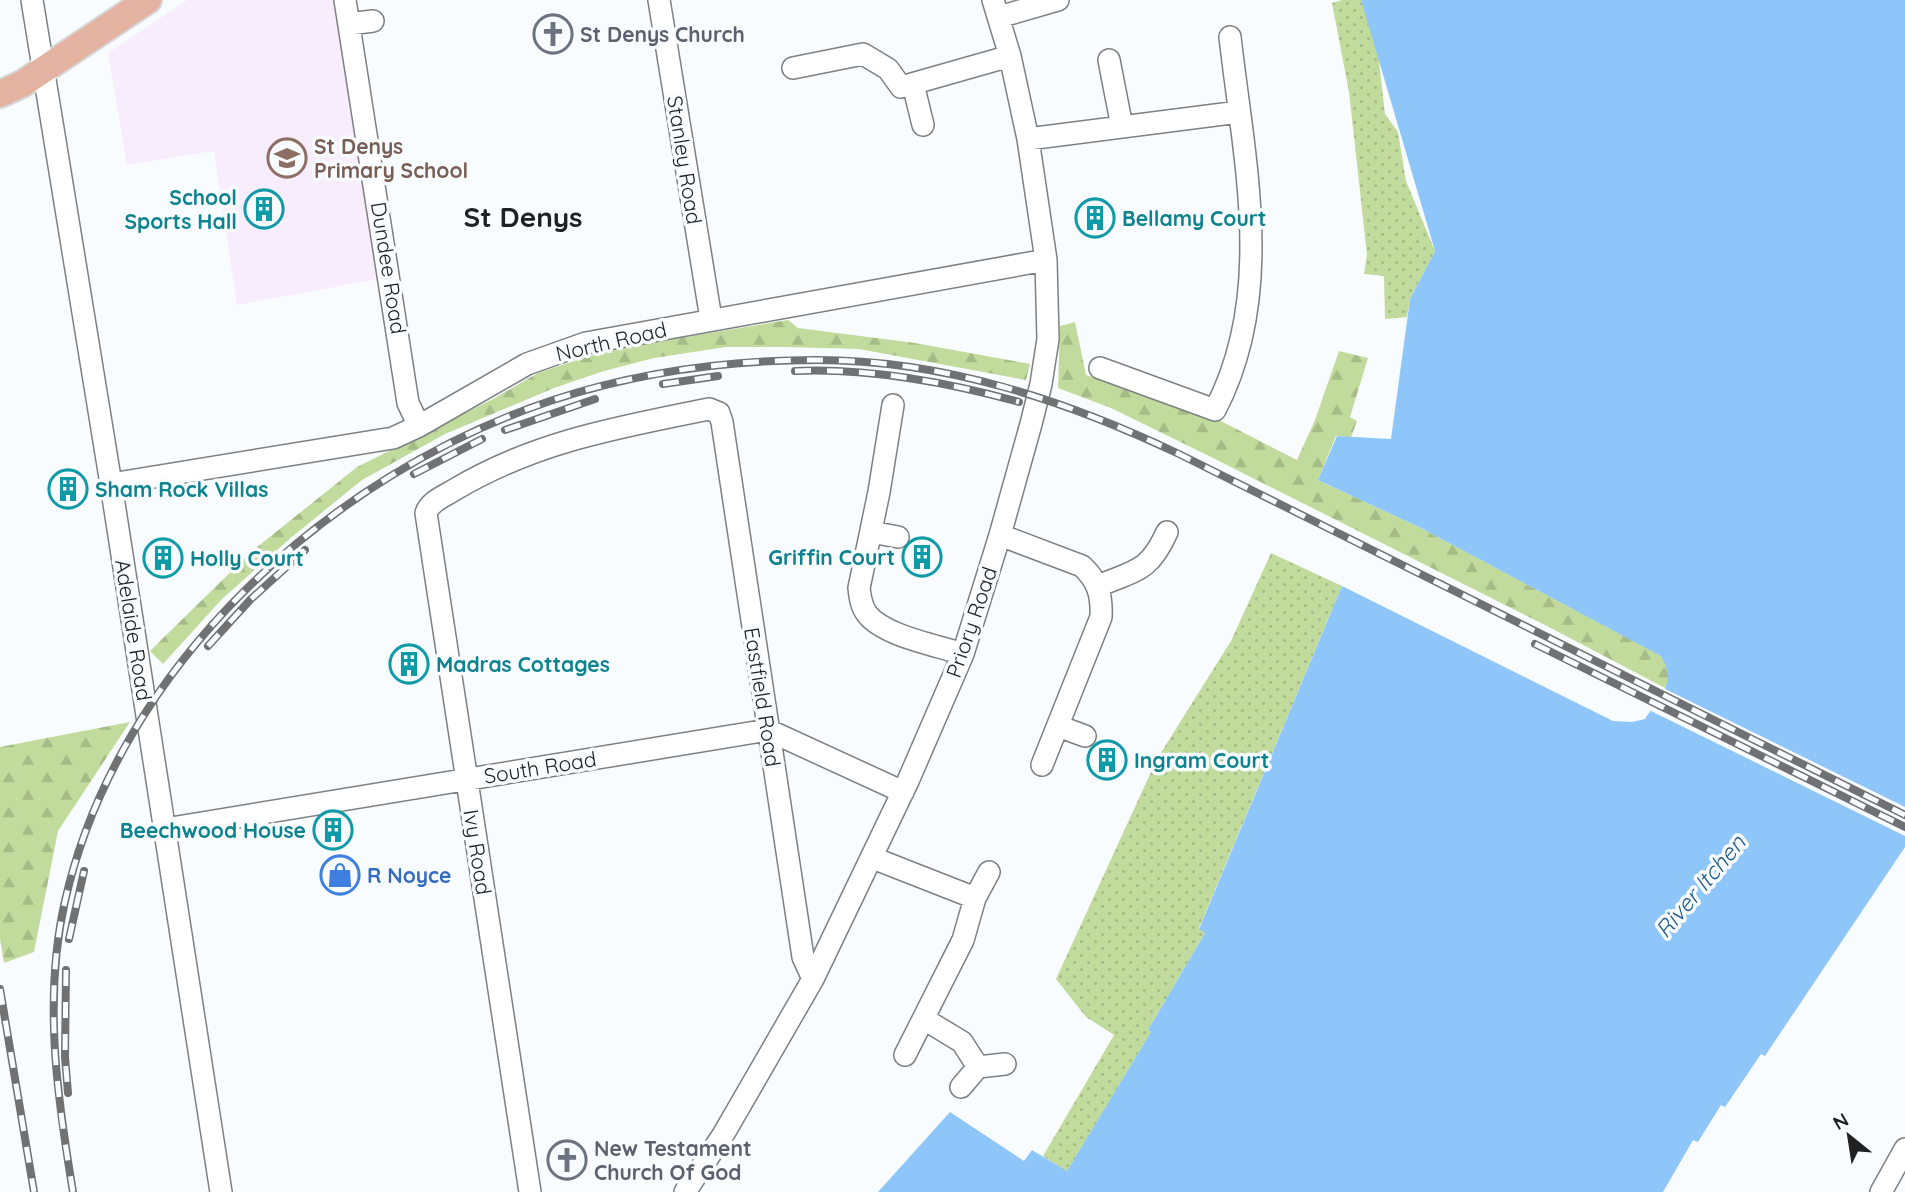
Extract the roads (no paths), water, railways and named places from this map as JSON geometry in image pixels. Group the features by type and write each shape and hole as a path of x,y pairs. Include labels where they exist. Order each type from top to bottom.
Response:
{"main road":[{"path":"0,115 22,82 148,0"}],"street":[{"name":"Adelaide Road","path":"32,0 22,82 111,484 220,1192"},
{"name":"Dundee Road","path":"345,0 399,331 408,403 419,426"},
{"name":"Stanley Road","path":"659,0 711,319"},
{"path":"996,8 1058,0"},
{"name":"Priory Road","path":"685,1192 723,1135 813,979 903,792 962,654 1000,535 1046,360 1049,315 1046,260 1028,139 1010,56 996,8"},
{"path":"349,24 373,21"},
{"path":"1100,368 1215,410 1224,393 1239,352 1251,292 1252,220 1230,37"},
{"path":"793,68 863,54 888,69 901,87 1010,56"},
{"path":"1109,60 1122,127"},
{"path":"913,84 923,125"},
{"path":"1028,139 1239,112"},
{"name":"North Road","path":"111,484 393,439 527,363 586,343 1046,260"},
{"path":"893,405 859,587 861,601 876,623 888,630 962,654"},
{"name":"Ivy Road","path":"530,1192 426,513 431,504 465,484 518,458 567,440 709,410 719,413"},
{"name":"Eastfield Road","path":"719,413 803,957 813,979"},
{"path":"871,532 898,537"},
{"path":"1098,586 1143,567 1159,550 1167,532"},
{"path":"1000,535 1082,566 1098,586 1102,600 1101,617 1042,765"},
{"path":"1058,726 1085,736"},
{"path":"768,730 903,792"},
{"name":"South Road","path":"165,829 768,730"},
{"path":"873,858 975,898"},
{"path":"905,1055 963,940 975,898 989,872"},
{"path":"924,1019 962,1042 978,1067"},
{"path":"961,1087 978,1067 1005,1064"},
{"path":"1881,1192 1905,1149"}],"water":[{"name":"River Itchen","path":"1361,0 1905,0 1905,847 1765,1056 1761,1054 1725,1107 1721,1105 1698,1142 1693,1140 1663,1192 878,1192 950,1112 1024,1161 1032,1150 1067,1171 1151,1032 1148,1030 1205,933 1199,929 1342,586 1613,721 1632,722 1645,719 1665,689 1668,674 1661,656 1419,527 1318,480 1337,436 1391,439 1410,299 1435,251"}],"railway":[{"path":"73,1192 55,1047 55,974 65,901 92,815 132,734 184,659 245,590 315,529 390,476 470,433 553,400 650,375 750,362 864,362 957,376 1048,401 1136,434 1179,454 1905,815"},
{"path":"795,371 880,374 964,388 1019,402"},
{"path":"663,384 718,376"},
{"path":"505,430 595,399"},
{"path":"414,474 482,439"},
{"path":"208,646 251,599 305,550"},
{"path":"1535,644 1905,827"},
{"path":"69,939 84,871"},
{"path":"66,970 65,1057 68,1093"},
{"path":"0,989 34,1192"}],"place":[{"name":"St Denys Church","path":"553,34"},
{"name":"St Denys Primary School","path":"287,158"},
{"name":"School Sports Hall","path":"264,209"},
{"name":"Bellamy Court","path":"1095,218"},
{"name":"Sham Rock Villas","path":"68,489"},
{"name":"Griffin Court","path":"922,557"},
{"name":"Holly Court","path":"163,558"},
{"name":"Madras Cottages","path":"409,664"},
{"name":"Ingram Court","path":"1107,760"},
{"name":"Beechwood House","path":"333,830"},
{"name":"R Noyce","path":"340,875"},
{"name":"New Testament Church Of God","path":"567,1160"}],"district":[{"name":"St Denys","path":"523,216"}]}
